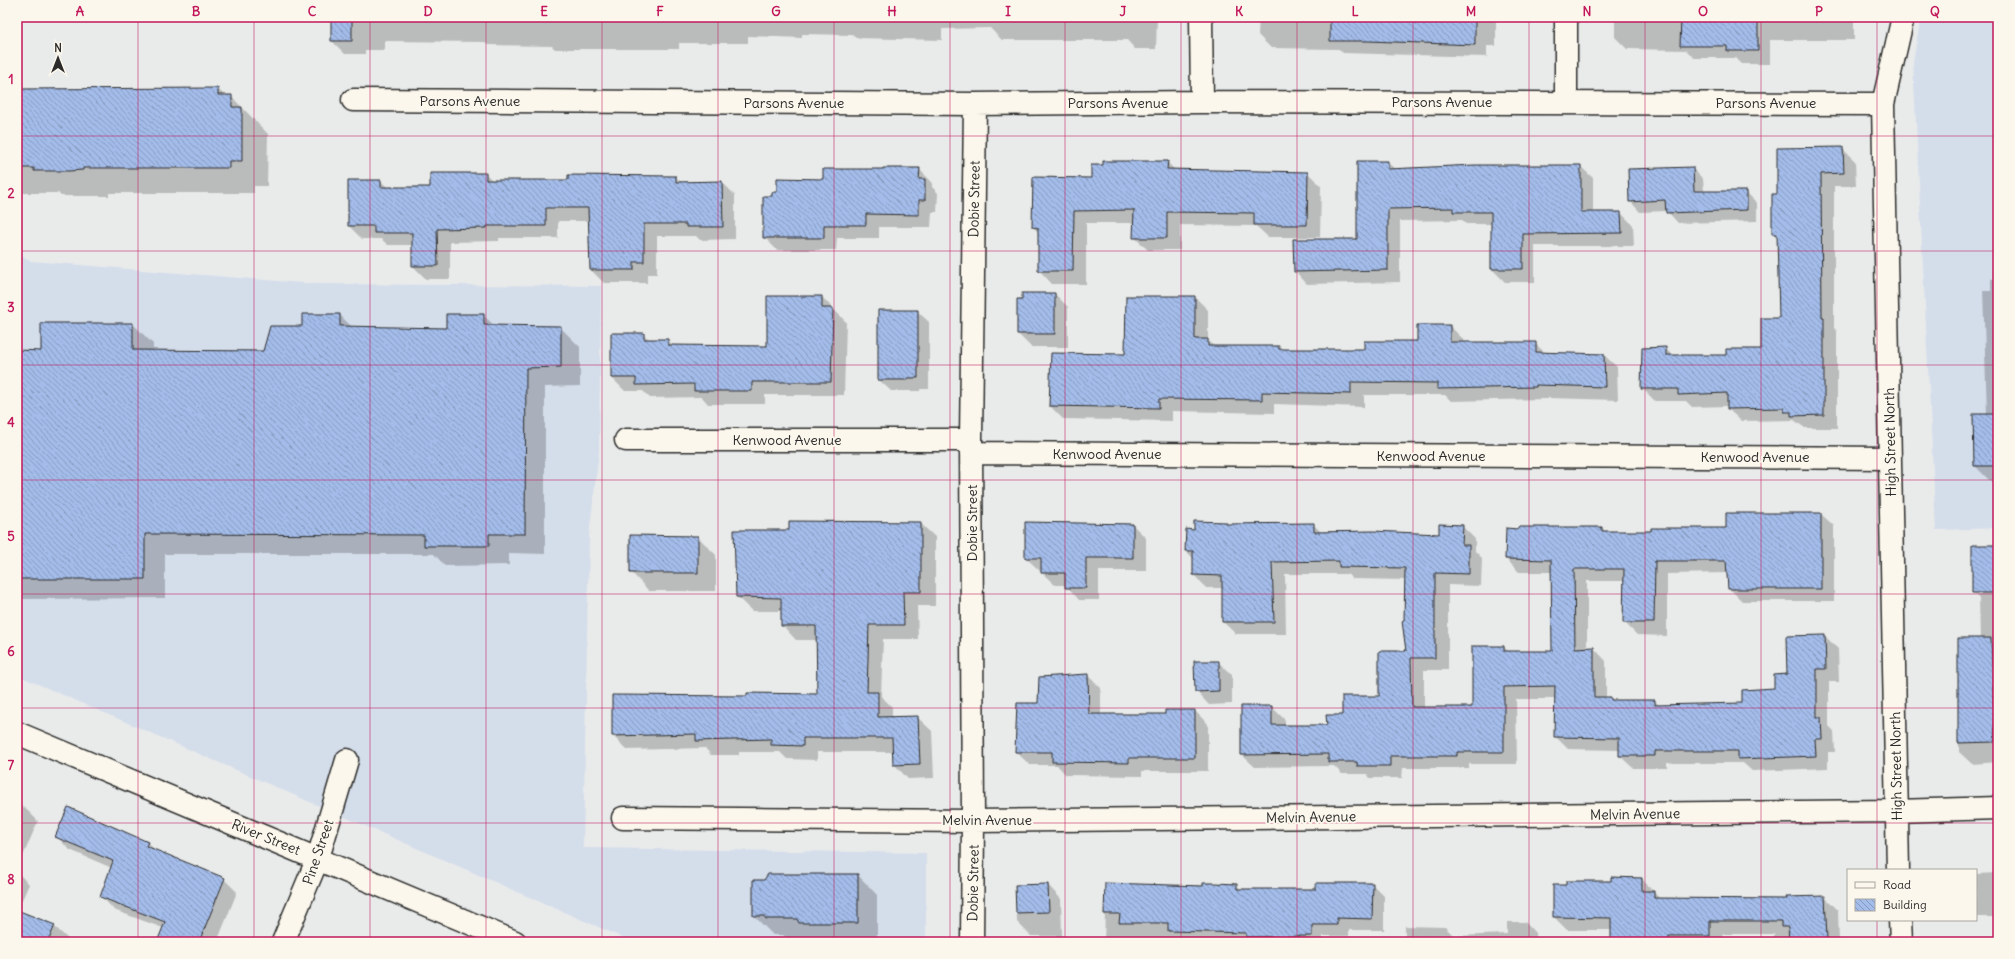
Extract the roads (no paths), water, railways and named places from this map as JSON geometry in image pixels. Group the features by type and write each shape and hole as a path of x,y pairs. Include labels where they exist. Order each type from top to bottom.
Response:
{"street":[{"path":"1202,17 1202,102"},
{"path":"1566,17 1566,102"},
{"name":"High Street North","path":"1898,869 1883,104 1903,17"},
{"name":"Parsons Avenue","path":"353,100 975,104 1202,102 1566,102 1883,104"},
{"name":"Dobie Street","path":"972,942 974,821 971,447 975,104"},
{"name":"Kenwood Avenue","path":"626,440 971,447 1890,458"},
{"name":"River Street","path":"17,733 318,858 515,942"},
{"name":"Pine Street","path":"283,942 318,858 347,760"},
{"name":"Melvin Avenue","path":"623,818 974,821 1896,811 1998,808"},
{"path":"1900,921 1901,942"}]}
